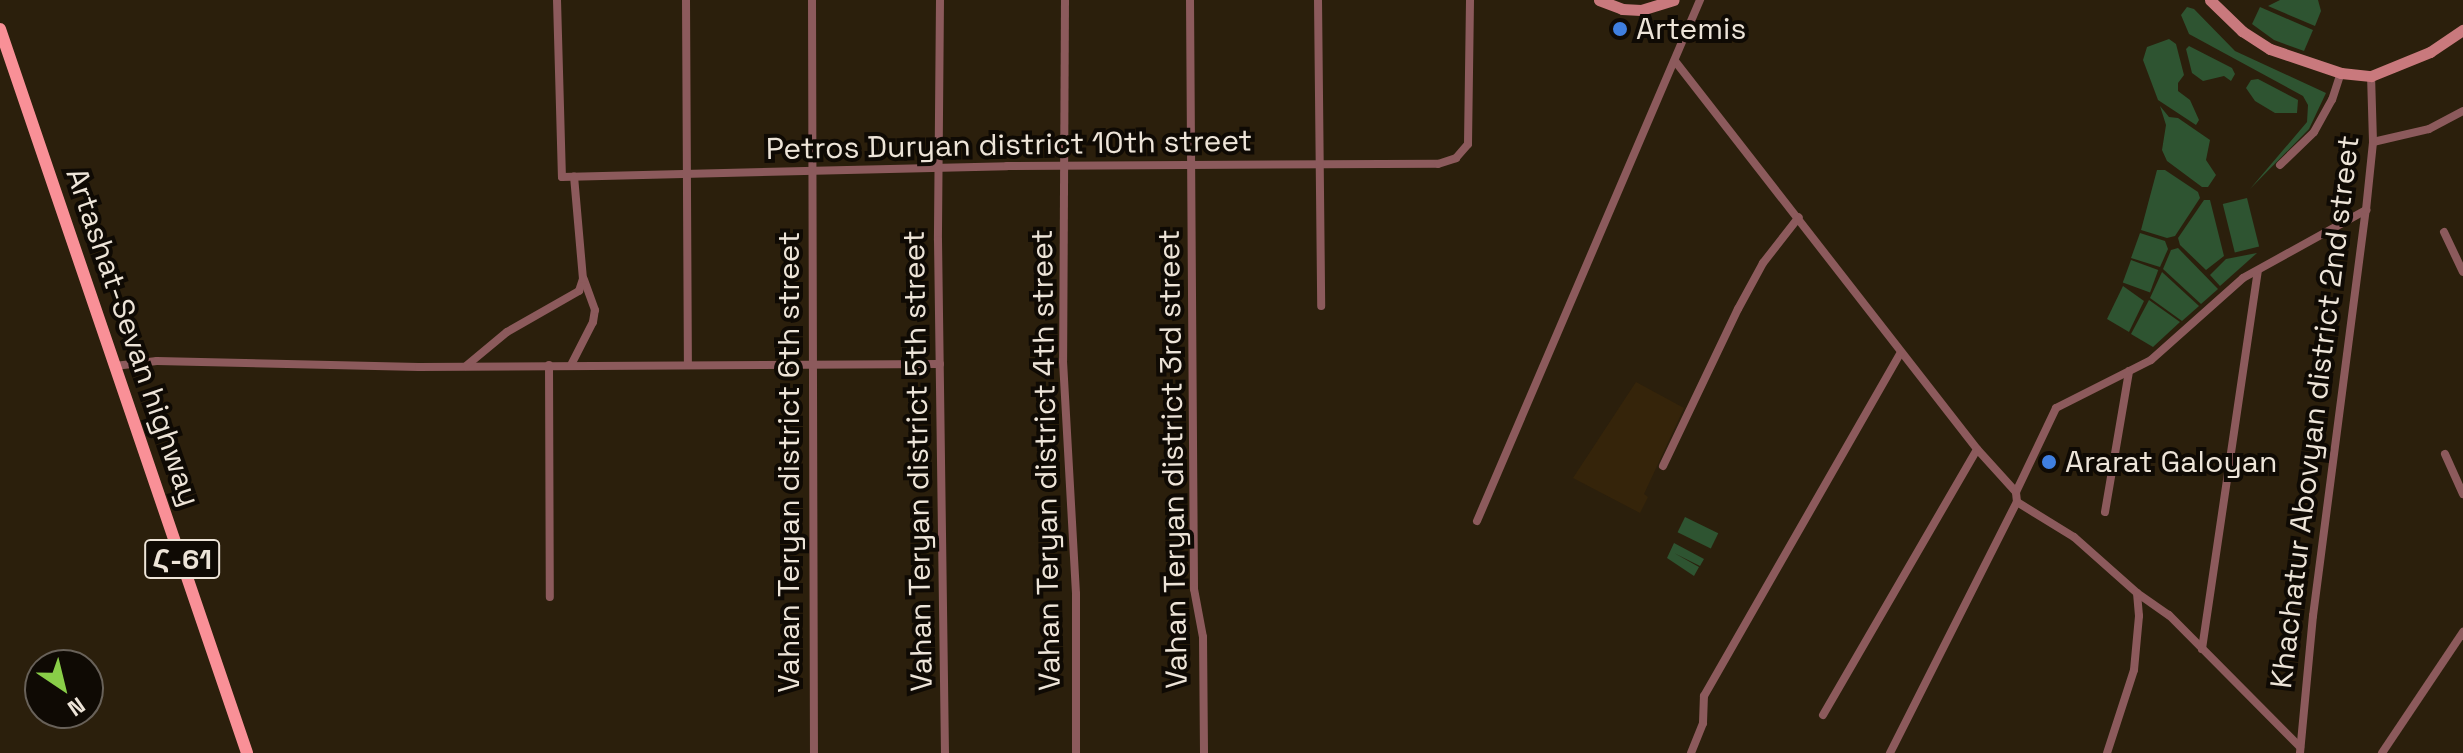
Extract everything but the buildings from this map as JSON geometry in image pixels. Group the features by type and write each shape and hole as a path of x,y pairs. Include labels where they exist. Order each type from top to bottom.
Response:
{"main road":[{"path":"1599,0 1622,9 1641,10 1673,0"},
{"path":"2210,0 2242,31 2270,49 2341,73 2371,76 2430,52 2463,30"},
{"name":"Artashat-Sevan highway","path":"0,29 247,753"}],"street":[{"name":"Petros Duryan district 10th street","path":"557,0 562,177 1189,164 1438,164 1456,158 1468,144 1470,0"},
{"path":"686,0 688,363"},
{"name":"Vahan Teryan district 6th street","path":"812,0 814,753"},
{"name":"Vahan Teryan district 5th street","path":"940,0 940,364 945,753"},
{"name":"Vahan Teryan district 4th street","path":"1065,0 1063,361 1076,594 1076,753"},
{"name":"Vahan Teryan district 3rd street","path":"1190,0 1194,589 1203,637 1204,753"},
{"path":"1318,0 1321,306"},
{"path":"1477,521 1700,0"},
{"path":"1675,61 1977,449 2016,492"},
{"path":"2280,165 2314,132 2332,100 2341,73"},
{"name":"Khachatur Abovyan district 2nd street","path":"2300,750 2324,529 2366,210 2373,142 2371,76"},
{"path":"2373,142 2429,129 2463,111"},
{"path":"571,365 593,322 595,310 583,279 574,176"},
{"path":"1890,753 2017,502 2016,492 2056,408 2151,360 2243,278 2366,210"},
{"path":"1663,466 1763,263 1799,217"},
{"path":"2444,232 2463,272"},
{"path":"2202,649 2258,272"},
{"path":"466,366 507,332 579,291 583,279"},
{"path":"1691,753 1703,723 1704,696 1901,352"},
{"path":"115,366 157,361 466,366 940,364"},
{"path":"549,365 550,597"},
{"path":"2105,512 2129,371"},
{"path":"1823,715 1977,449"},
{"path":"2445,454 2463,494"},
{"path":"2017,502 2074,537 2137,593 2169,615 2300,750"},
{"path":"2107,753 2134,670 2139,616 2137,593"},
{"path":"2382,753 2463,632"}],"shaded area":[{"path":"1636,382 1684,408 1644,494 1648,497 1640,513 1573,478"}],"green space":[{"path":"2280,0 2318,0 2321,11 2315,26 2268,6"},
{"path":"2187,7 2194,9 2235,51 2326,93 2309,129 2250,189 2307,122 2308,105 2303,96 2189,34 2181,15"},
{"path":"2260,7 2313,30 2304,51 2274,40 2252,24"},
{"path":"2169,39 2176,44 2184,75 2178,83 2178,91 2190,100 2199,120 2196,125 2158,100 2143,60 2147,47"},
{"path":"2189,46 2232,68 2235,74 2231,81 2224,76 2203,81 2192,73 2186,49"},
{"path":"2258,79 2298,100 2297,113 2275,113 2255,101 2246,88 2251,80"},
{"path":"2160,106 2169,117 2178,118 2210,140 2206,160 2216,175 2208,187 2202,187 2167,161 2162,150 2166,125"},
{"path":"2157,170 2165,170 2198,192 2200,198 2175,236 2167,238 2141,230"},
{"path":"2247,198 2259,247 2235,253 2223,204"},
{"path":"2204,200 2210,200 2224,256 2206,270 2180,245 2178,238"},
{"path":"2140,233 2165,241 2168,249 2160,267 2131,258"},
{"path":"2178,248 2218,289 2201,304 2163,269 2171,250"},
{"path":"2257,253 2220,286 2210,275 2226,259"},
{"path":"2131,260 2158,270 2150,292 2123,283"},
{"path":"2162,272 2199,306 2182,321 2150,298"},
{"path":"2123,286 2144,301 2129,332 2107,319"},
{"path":"2149,300 2180,322 2153,347 2131,334"},
{"path":"1685,517 1718,533 1711,548 1678,532"},
{"path":"1674,543 1704,559 1700,566 1674,553 1699,567 1694,576 1667,558"}],"place":[{"name":"Artemis","path":"1620,29"},
{"name":"Ararat Galoyan","path":"2049,462"}]}
